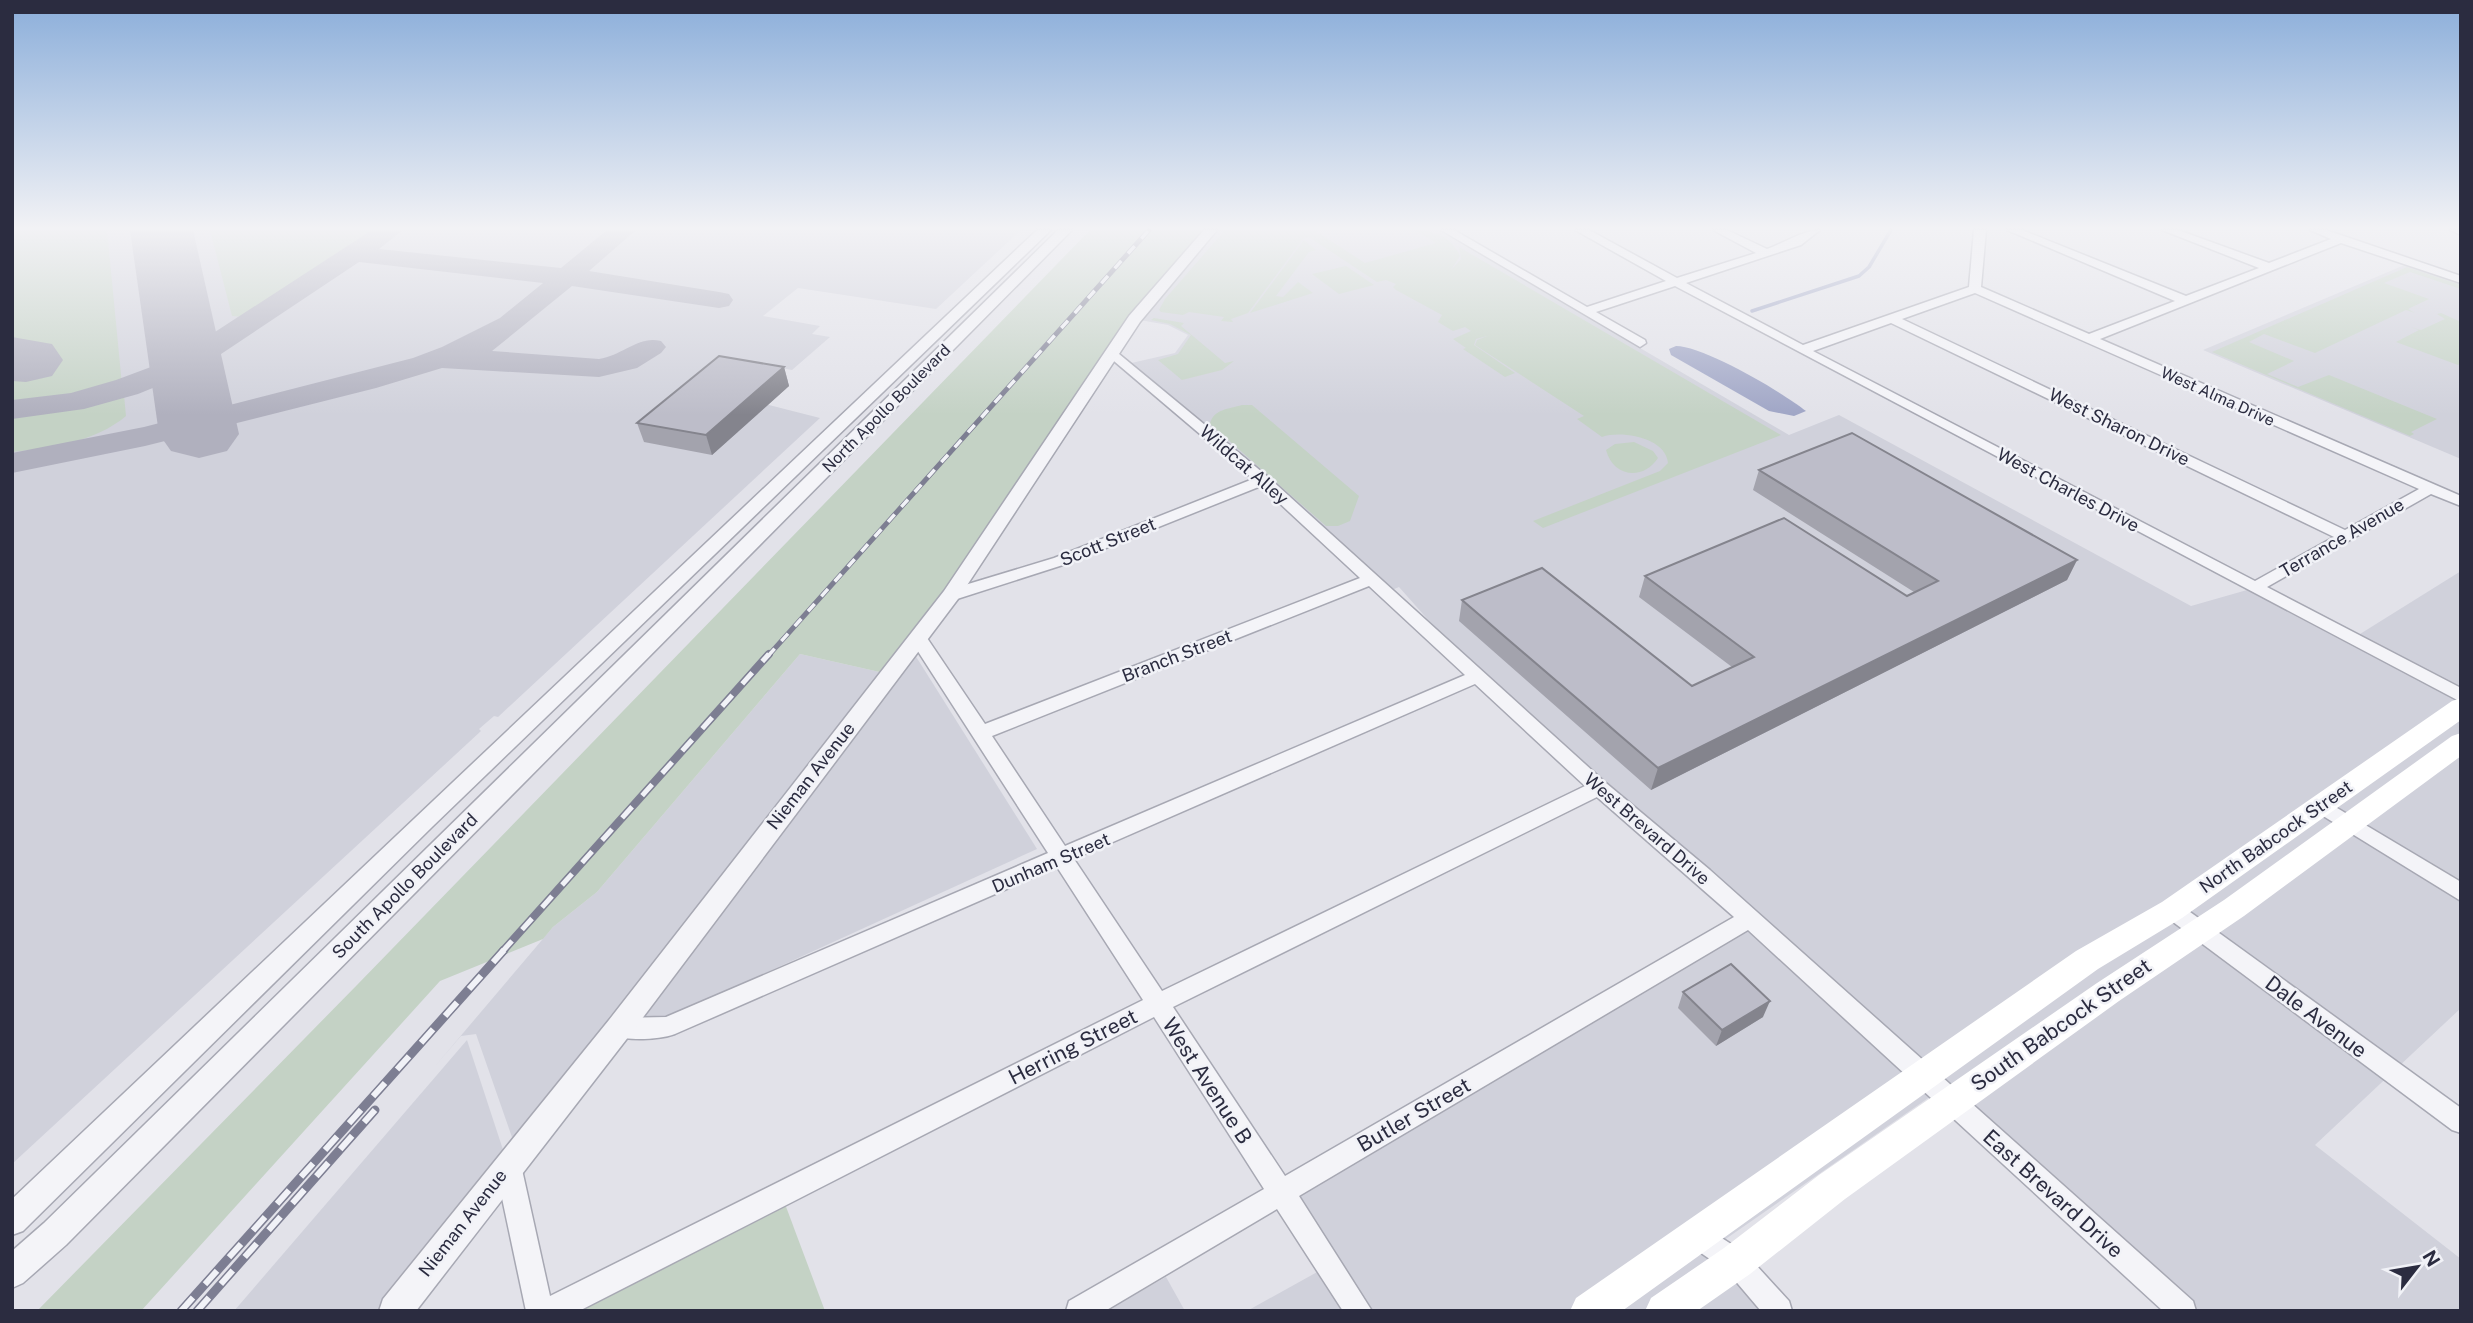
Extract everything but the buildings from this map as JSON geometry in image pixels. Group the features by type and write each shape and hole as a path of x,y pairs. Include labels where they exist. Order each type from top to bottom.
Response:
{"main road":[{"name":"North Babcock Street","path":"2087,960 2172,910 2461,707"},
{"name":"South Babcock Street","path":"1664,1311 1736,1262 1832,1187 1951,1102 2234,908 2461,742"},
{"name":"South Babcock Street","path":"1589,1311 2087,960"}],"street":[{"name":"North Apollo Boulevard","path":"791,487 984,292"},
{"name":"North Apollo Boulevard","path":"791,487 1000,292"},
{"name":"Nieman Avenue","path":"395,1311 619,1028 776,820 919,639 1134,319 1158,292"},
{"path":"1553,292 1640,343"},
{"path":"1587,311 1645,292"},
{"name":"West Charles Drive","path":"1697,292 1802,350 2461,695"},
{"path":"1802,350 1968,292"},
{"name":"West Alma Drive","path":"1981,292 2461,502"},
{"path":"2166,292 2187,300"},
{"path":"2090,339 2207,292"},
{"name":"West Sharon Drive","path":"1893,319 2345,536"},
{"name":"Wildcat Alley","path":"1113,352 1263,480 1373,579"},
{"name":"Scott Street","path":"951,595 1060,561 1263,480"},
{"name":"South Apollo Boulevard","path":"12,1220 424,821 791,487"},
{"name":"South Apollo Boulevard","path":"12,1272 55,1234 791,487"},
{"name":"Terrance Avenue","path":"2255,588 2430,489"},
{"name":"West Brevard Drive","path":"1373,579 1599,788 1703,876 1923,1077"},
{"name":"Branch Street","path":"981,733 1373,579"},
{"name":"West Avenue B","path":"919,639 1359,1311"},
{"name":"Dunham Street","path":"619,1028 667,1027 1063,858 1478,676"},
{"name":"Herring Street","path":"550,1311 1157,1004 1599,788"},
{"path":"2322,806 2461,893"},
{"name":"Dale Avenue","path":"2172,910 2461,1122"},
{"name":"Butler Street","path":"1079,1311 1748,919"},
{"name":"East Brevard Drive","path":"1923,1077 2183,1311"},
{"path":"508,1165 540,1311"},
{"path":"1698,1235 1736,1262 1779,1311"}],"shaded area":[{"path":"12,292 793,292 763,316 820,326 812,334 830,337 792,370 743,361 769,405 820,418 498,717 494,716 479,729 481,731 12,1164"},
{"path":"823,292 955,292 936,309"},
{"path":"1158,292 1544,292 1789,435 1839,415 2191,606 2254,588 2352,639 2461,571 2461,1008 2315,1145 2461,1259 2461,1311 2183,1311 1934,1094 1717,1245 1771,1311 1247,1311 1328,1266 1280,1193 1748,919 1478,676 1399,587 1387,592 1127,364 1175,353 1188,335 1168,325 1134,319"},
{"path":"2341,292 2461,292 2461,459 2203,350"},
{"path":"800,654 884,673 514,1143 476,1034 461,1036 436,1065 553,927 597,892"},
{"path":"915,655 1037,849 667,1018 636,1019"},
{"path":"467,1040 508,1165 395,1311 234,1311"},
{"path":"1166,1277 1185,1311 1105,1311"}],"green space":[{"path":"12,292 113,292 122,385 66,400 12,408 12,368 42,351 12,348"},
{"path":"226,292 287,292 256,312 244,317 232,316"},
{"path":"1030,292 1162,292 945,593 941,594 884,673 800,654 597,892 553,927 543,939 440,981 141,1311 37,1311"},
{"path":"1171,292 1264,292 1248,313 1231,319 1233,322 1221,321 1224,317 1189,312 1183,315 1161,312 1159,310"},
{"path":"1266,292 1279,292 1276,296 1283,297 1288,292 1313,293 1250,313"},
{"path":"1399,292 1536,292 1781,435 1543,528 1533,521 1660,471 1668,463 1665,454 1660,447 1642,438 1620,435 1602,437 1577,419 1584,416 1475,345 1477,340 1487,336 1476,339 1474,345 1515,373 1505,377 1463,349 1466,348 1453,339 1471,331 1465,327 1453,331 1438,322 1442,315"},
{"path":"2350,292 2409,292 2429,299 2408,309 2415,313 2406,310 2315,353 2264,334 2249,342 2294,361 2267,374 2298,387 2329,375 2437,419 2411,432 2414,434 2410,436 2212,352"},
{"path":"2441,313 2461,322 2461,363 2458,365 2396,342 2419,330 2410,327 2421,330 2445,319 2437,314"},
{"path":"1154,318 1184,323 1181,326 1225,363 1234,361 1222,370 1182,380 1158,360 1178,354 1191,335 1170,324 1151,320"},
{"path":"124,395 126,416 101,432 57,446 12,452 12,418"},
{"path":"1252,405 1359,496 1350,521 1338,526 1326,526 1210,424 1218,412"},
{"path":"1634,442 1653,451 1658,458 1645,470 1629,473 1615,466 1606,450 1615,444"},
{"path":"785,1204 825,1311 576,1311"}],"water":[{"path":"1676,346 1705,353 1723,362 1762,382 1806,411 1794,416 1769,411 1671,355 1669,349"}],"waterway":[{"path":"1752,311 1811,292"}],"taxiway":[{"path":"12,410 73,402 127,387 186,364 296,292"},
{"path":"486,344 549,292"},
{"path":"667,292 719,300"},
{"path":"12,463 112,444 395,374 452,354 506,325"},
{"path":"450,361 492,360 557,367 599,368 627,362 651,347"}],"runway":[{"path":"173,292 199,434"},
{"path":"12,359 26,360"}],"railway":[{"path":"768,656 1094,292"},
{"path":"502,952 769,654"},
{"path":"181,1311 504,950"},
{"path":"197,1311 375,1110"}]}
